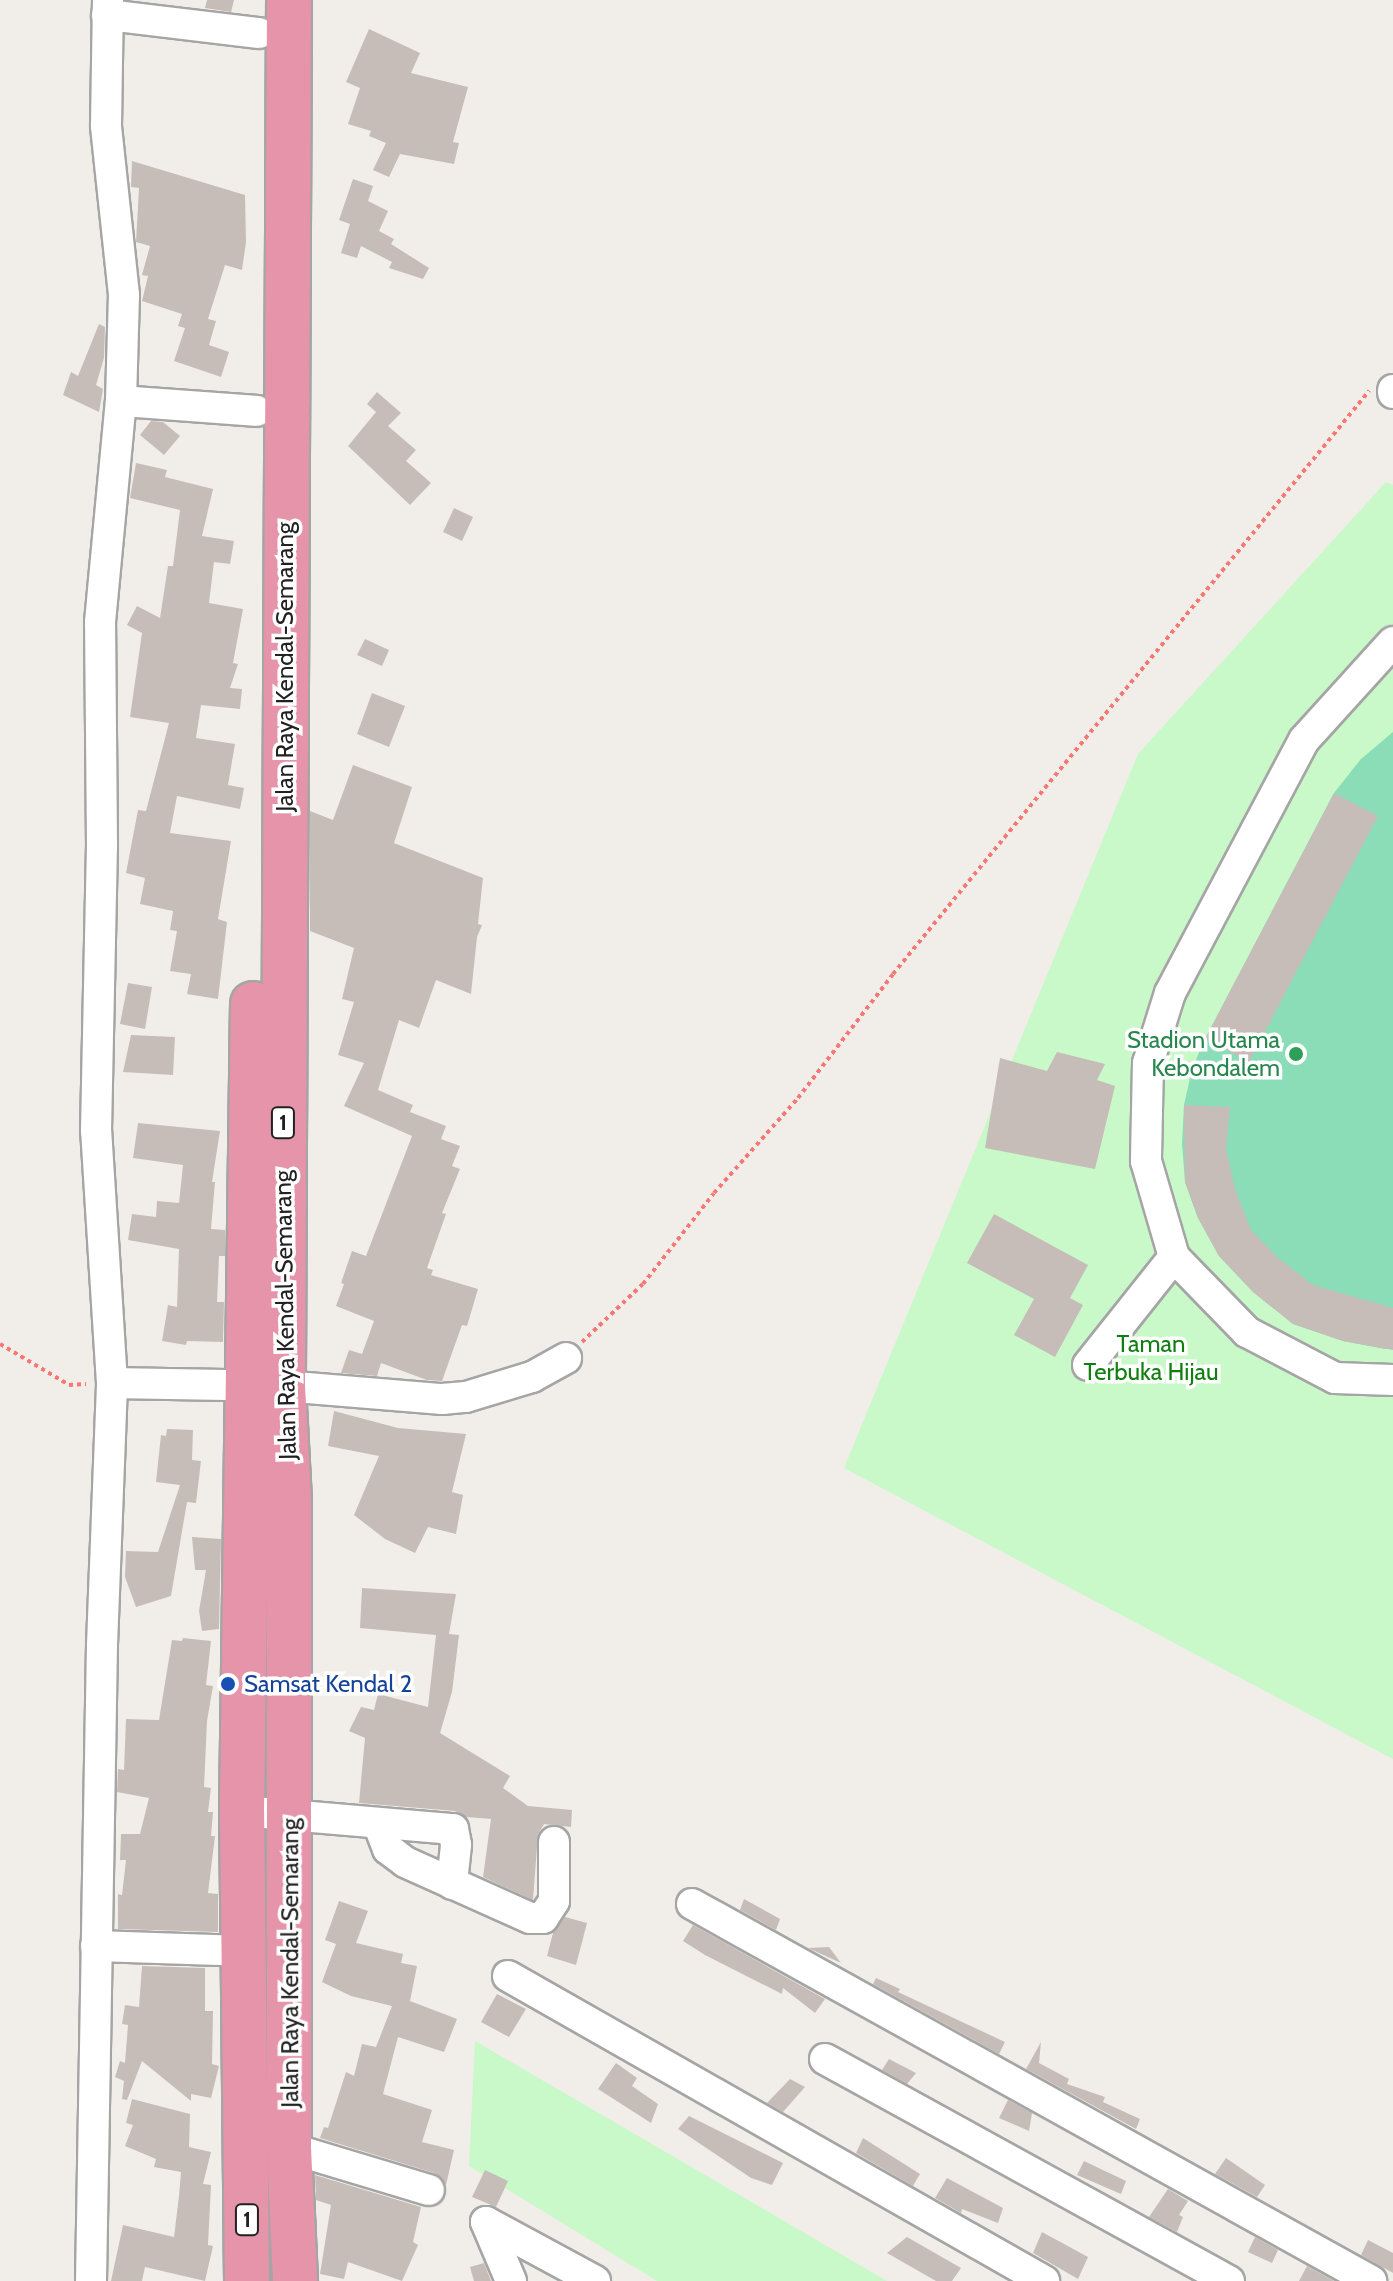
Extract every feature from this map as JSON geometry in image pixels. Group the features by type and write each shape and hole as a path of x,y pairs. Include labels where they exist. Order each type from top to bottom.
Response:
{"highway":[{"name":"Jalan Raya Kendal-Semarang","path":"270,812 257,411 271,8"},
{"name":"Jalan Raya Kendal-Semarang","path":"247,2230 242,1811 266,1386 271,8"},
{"name":"Jalan Raya Kendal-Semarang","path":"266,1386 289,1499 289,2148 295,2264"},
{"name":"1","path":"247,2230 247,2281"}],"street":[{"path":"91,2281 96,1946 112,1383 96,1131 102,846 100,622 121,401 124,295 106,126 108,8 271,8"},
{"path":"121,401 257,411"},
{"path":"1393,642 1304,740 1170,993 1148,1063 1146,1161 1174,1257 1247,1332 1335,1378 1380,1381 1393,1397"},
{"path":"1088,1365 1174,1257"},
{"path":"112,1383 266,1386 442,1399 466,1397 532,1377 566,1358"},
{"path":"242,1811 453,1829 456,1845 452,1884"},
{"path":"378,1823 388,1849 405,1862 530,1918 543,1918 554,1901 554,1842"},
{"path":"692,1904 1371,2281"},
{"path":"96,1946 243,1951"},
{"path":"508,1976 1044,2281"},
{"path":"825,2059 1229,2281"},
{"path":"289,2148 429,2190"},
{"path":"511,2281 486,2222 595,2281"},
{"path":"238,2281 247,2230"}],"path":[{"path":"566,1358 643,1284 714,1193 798,1098 893,974 1387,389"},
{"path":"0,1344 69,1385 112,1383"}],"green space":[{"name":"Taman Terbuka Hijau","path":"1386,482 1393,485 1393,1759 844,1468 1138,754"},
{"name":"Stadion Utama Kebondalem","path":"1393,732 1393,1348 1385,1349 1343,1341 1293,1324 1253,1292 1219,1256 1198,1218 1185,1182 1182,1143 1184,1105 1192,1069 1205,1039 1334,793 1361,759"},
{"path":"475,2041 887,2281 657,2281 469,2166"}],"building":[{"path":"207,0 234,0 231,12 205,8"},
{"path":"369,29 420,53 411,73 468,87 453,142 459,143 454,164 400,154 389,177 373,170 386,143 369,136 371,131 348,124 360,88 346,82"},
{"path":"132,161 245,195 246,242 242,270 225,265 208,319 216,321 209,345 229,352 221,377 174,361 185,328 178,326 182,314 142,301 148,276 142,275 150,246 136,242 139,188 131,187"},
{"path":"353,179 373,186 368,201 388,211 379,231 394,239 391,244 429,268 423,279 389,268 392,262 361,246 357,258 341,253 350,224 339,220"},
{"path":"99,324 105,327 104,358 96,385 103,389 99,412 63,395 71,372 78,376"},
{"path":"377,392 401,413 388,426 416,450 406,461 431,483 410,505 348,446 376,412 367,404"},
{"path":"151,421 163,422 180,436 164,455 140,435"},
{"path":"136,463 167,470 165,477 213,489 202,536 234,541 230,564 214,562 209,603 243,609 233,663 238,664 230,688 242,689 240,709 201,705 196,738 235,744 228,785 244,788 240,809 177,796 170,833 231,841 218,919 227,922 218,999 187,994 191,974 170,971 177,931 170,930 173,911 140,904 145,878 126,873 138,810 146,811 169,723 130,717 142,633 127,625 137,606 160,618 168,566 173,566 180,510 130,498"},
{"path":"454,508 473,517 462,541 443,532"},
{"path":"365,639 389,650 382,666 357,655"},
{"path":"372,693 405,706 389,747 357,734"},
{"path":"353,765 412,787 394,843 483,878 478,924 482,925 477,937 471,994 436,980 419,1028 399,1020 378,1090 413,1105 410,1112 446,1126 441,1139 460,1146 452,1166 460,1169 442,1213 446,1214 427,1268 433,1270 431,1275 478,1289 467,1326 462,1325 442,1381 427,1380 381,1363 377,1376 341,1373 349,1350 362,1354 374,1321 336,1306 344,1284 341,1283 352,1251 366,1256 412,1136 344,1106 364,1063 338,1055 354,1002 342,999 354,948 310,931 310,811 333,820"},
{"path":"1334,793 1378,816 1249,1062 1205,1039"},
{"path":"128,983 152,987 145,1029 120,1024"},
{"path":"131,1035 175,1037 173,1075 123,1072"},
{"path":"1057,1052 1105,1064 1097,1080 1115,1086 1095,1169 985,1148 1000,1058 1047,1071"},
{"path":"1184,1105 1230,1107 1226,1149 1235,1189 1251,1230 1278,1258 1313,1285 1393,1308 1393,1350 1343,1341 1293,1324 1253,1292 1219,1256 1198,1218 1185,1182"},
{"path":"138,1123 220,1131 212,1182 215,1182 211,1229 225,1230 225,1256 219,1256 217,1302 224,1302 223,1342 187,1341 186,1345 162,1341 168,1305 177,1307 179,1249 128,1240 132,1214 156,1217 157,1201 179,1203 183,1165 133,1158"},
{"path":"994,1214 1088,1265 1070,1298 1083,1305 1055,1357 1014,1335 1034,1299 967,1263"},
{"path":"334,1411 398,1428 466,1434 452,1492 463,1495 456,1534 428,1527 415,1553 385,1539 354,1515 379,1456 328,1446"},
{"path":"167,1429 193,1430 192,1460 201,1461 196,1503 187,1502 171,1596 136,1607 125,1577 126,1551 158,1552 180,1485 156,1482 161,1435 166,1436"},
{"path":"192,1537 221,1539 219,1629 202,1631 199,1611 206,1570 195,1570"},
{"path":"362,1588 456,1594 449,1634 459,1635 452,1692 440,1733 510,1776 503,1788 528,1806 572,1810 571,1827 544,1824 538,1834 533,1900 483,1877 491,1819 466,1817 455,1811 359,1803 365,1738 349,1731 361,1707 374,1710 378,1694 428,1707 436,1635 360,1628"},
{"path":"183,1638 211,1641 206,1685 213,1686 207,1721 204,1787 211,1788 208,1812 213,1812 211,1836 215,1836 208,1893 218,1894 218,1932 118,1929 118,1894 122,1895 126,1860 120,1860 121,1834 140,1834 149,1798 117,1792 118,1769 124,1770 126,1719 159,1720 172,1640 182,1641"},
{"path":"744,1899 780,1919 776,1930 740,1910"},
{"path":"339,1901 368,1911 356,1943 403,1954 401,1963 417,1966 410,2001 457,2019 444,2052 398,2037 383,2094 432,2110 422,2142 454,2150 446,2185 434,2173 320,2138 324,2127 328,2128 346,2072 354,2076 362,2044 376,2047 392,2006 351,1996 322,1982 336,1944 325,1940"},
{"path":"565,1917 587,1923 576,1965 547,1956 553,1933"},
{"path":"693,1925 825,1999 815,2013 783,1988 782,1994 705,1955 683,1941"},
{"path":"829,1947 841,1963 808,1948"},
{"path":"142,1966 205,1968 205,2011 213,2011 212,2064 219,2066 211,2098 191,2094 191,2101 142,2061 127,2100 122,2099 124,2081 115,2077 120,2061 125,2063 128,2025 122,2024 125,2005 139,2007"},
{"path":"876,1978 900,1989 898,1992 1005,2042 999,2054 873,1984"},
{"path":"497,1994 526,2009 509,2037 481,2022"},
{"path":"1041,2042 1039,2063 1069,2079 1067,2084 1105,2097 1103,2102 1140,2119 1136,2129 1026,2069"},
{"path":"889,2059 916,2073 907,2084 882,2070"},
{"path":"616,2063 637,2078 632,2086 658,2104 651,2123 598,2089"},
{"path":"790,2079 805,2087 783,2112 767,2103"},
{"path":"132,2099 190,2114 189,2147 211,2152 203,2184 211,2185 208,2245 213,2246 205,2281 145,2267 142,2281 111,2281 123,2225 174,2237 179,2196 181,2172 154,2167 156,2159 125,2146 133,2125 126,2123"},
{"path":"1008,2100 1032,2113 1029,2131 999,2118"},
{"path":"689,2116 783,2163 772,2185 751,2178 678,2129"},
{"path":"863,2138 920,2174 913,2186 856,2153"},
{"path":"1226,2158 1265,2185 1257,2197 1215,2174"},
{"path":"1084,2161 1126,2181 1121,2194 1077,2175"},
{"path":"485,2170 508,2181 496,2207 472,2197"},
{"path":"315,2175 421,2207 413,2242 418,2245 402,2281 348,2262 344,2279 320,2274 331,2205 316,2200"},
{"path":"947,2178 1003,2208 998,2223 962,2209 961,2213 935,2198"},
{"path":"1168,2189 1188,2201 1179,2215 1183,2217 1177,2232 1149,2217"},
{"path":"1042,2232 1088,2257 1078,2279 1033,2253"},
{"path":"907,2237 961,2268 952,2281 936,2281 887,2253"},
{"path":"1255,2237 1278,2250 1272,2263 1248,2252"},
{"path":"1368,2240 1393,2253 1393,2273 1361,2255"},
{"path":"484,2263 491,2281 474,2281 470,2267"},
{"path":"1307,2266 1334,2281 1299,2281"}],"place":[{"name":"Stadion Utama Kebondalem","path":"1296,1054"},
{"name":"Samsat Kendal 2","path":"228,1684"}]}
